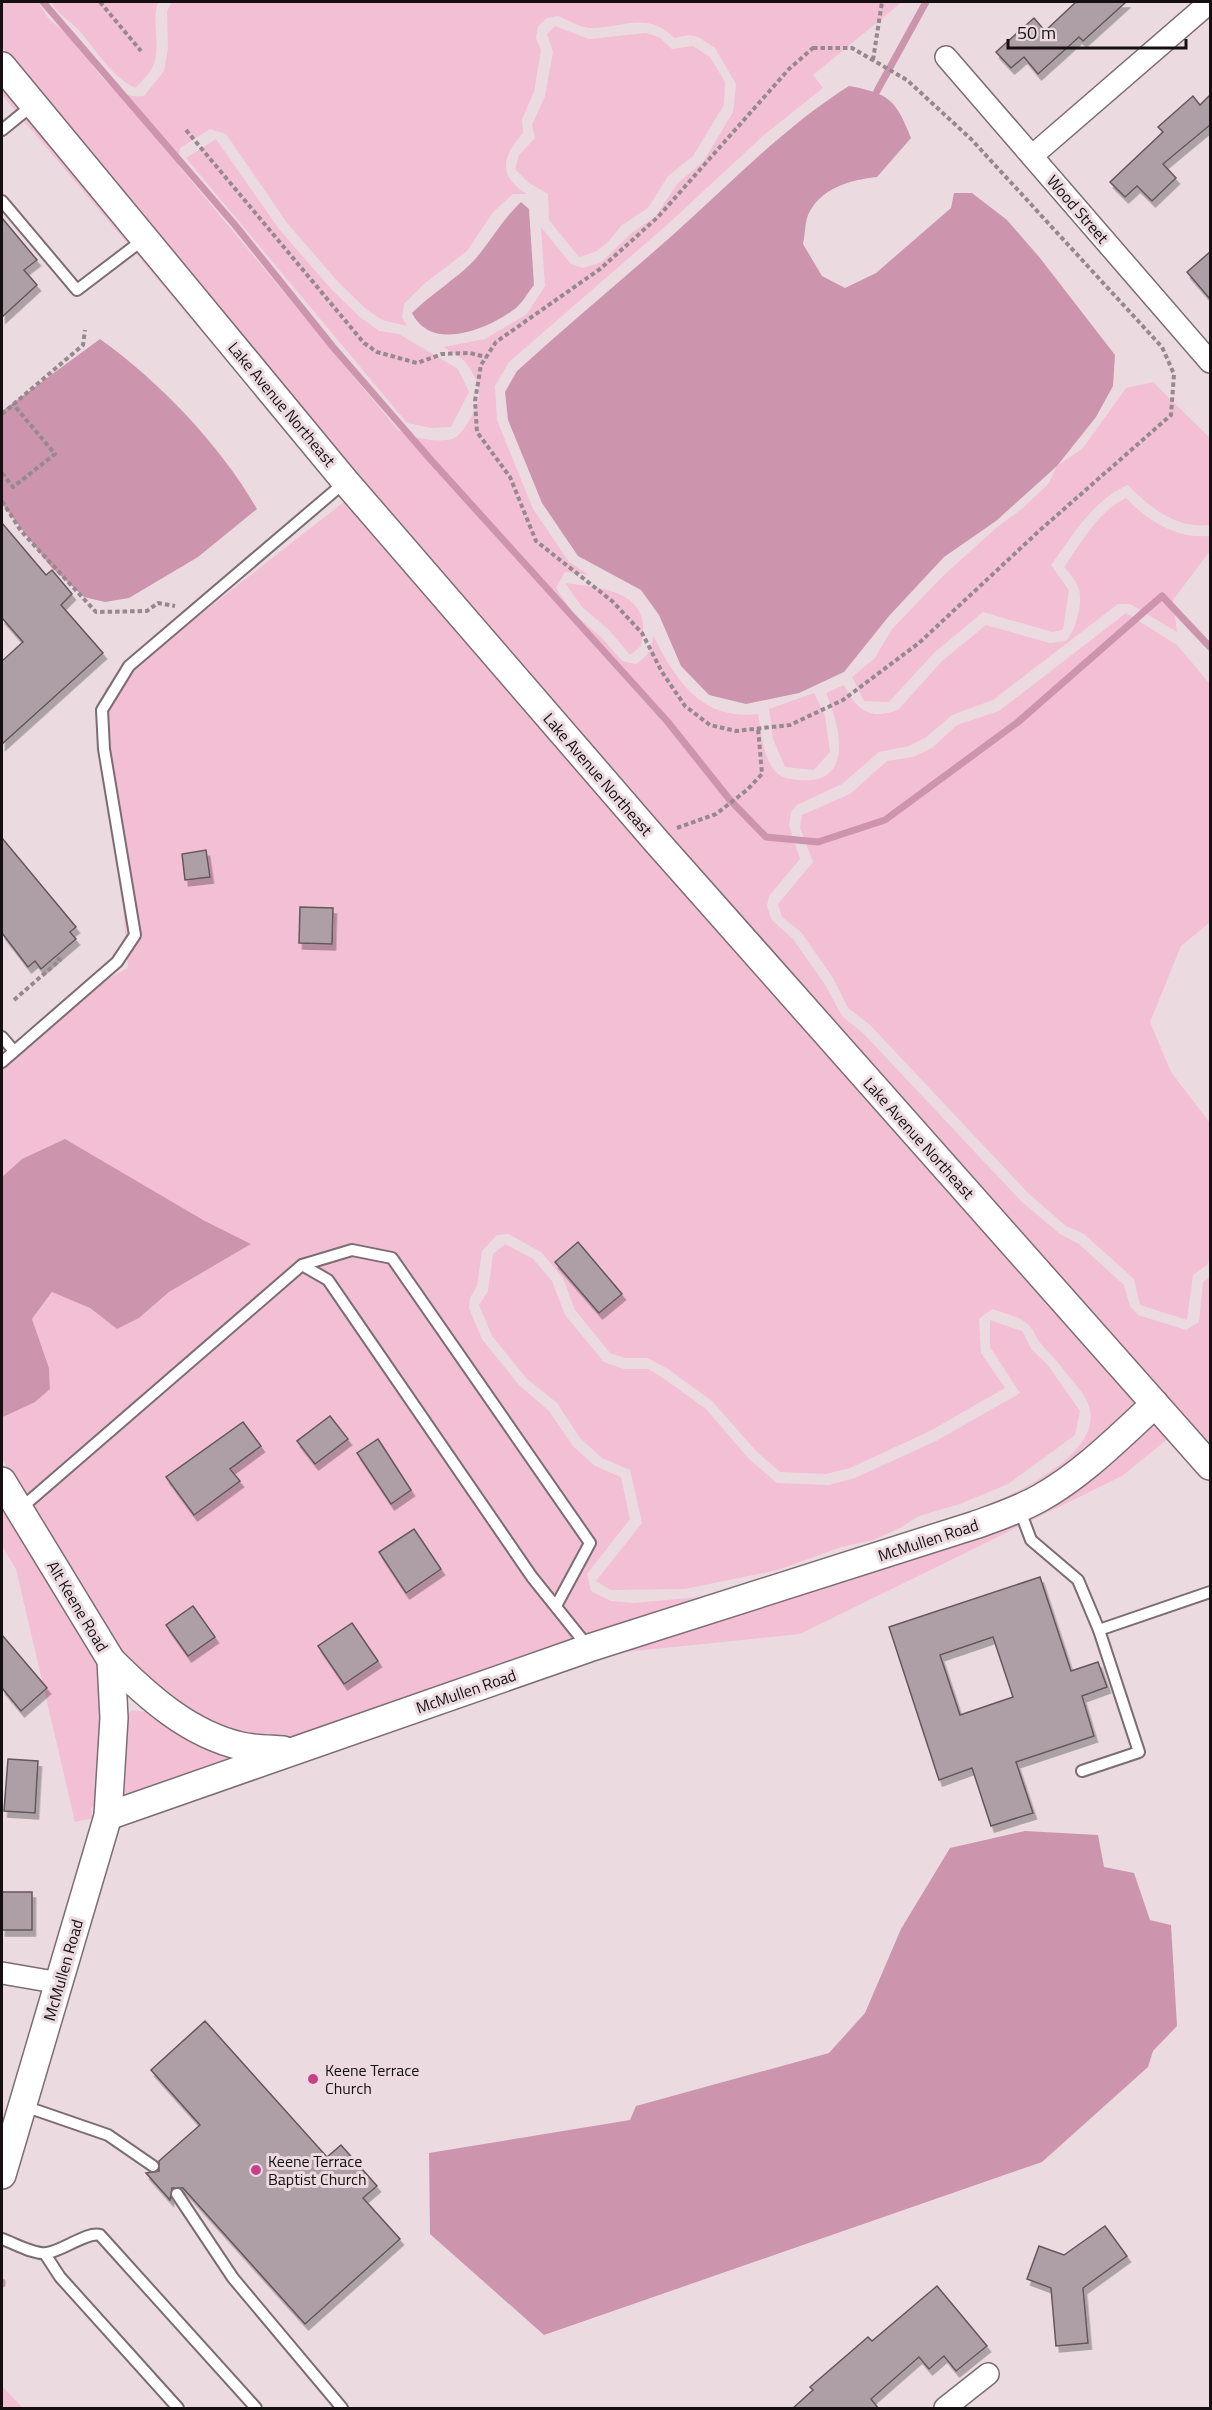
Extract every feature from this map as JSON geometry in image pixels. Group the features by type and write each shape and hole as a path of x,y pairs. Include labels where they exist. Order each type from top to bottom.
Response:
{"street":[{"path":"1032,156 1210,2"},
{"name":"Wood Street","path":"946,57 1210,362"},
{"name":"Lake Avenue Northeast","path":"2,66 345,481 657,842 1210,1466"},
{"name":"McMullen Road","path":"2,2175 108,1816 589,1648 1019,1508 1041,1498 1082,1470 1155,1404"},
{"name":"Alt Keene Road","path":"2,1481 111,1660 113,1741 108,1816"},
{"path":"111,1660 141,1690 174,1716 207,1735 242,1747 293,1751"},
{"path":"2,1973 60,1983"},
{"path":"945,2409 988,2374"}],"lane":[{"path":"2,130 34,104"},
{"path":"2,201 77,290 145,238"},
{"path":"2,1062 117,962 135,935 104,749 102,710 129,666 345,481"},
{"path":"2,1037 14,1052"},
{"path":"20,1510 302,1265 352,1250 392,1258 590,1543 556,1606"},
{"path":"302,1265 328,1280 532,1577 589,1648"},
{"path":"1019,1508 1031,1539 1078,1580 1099,1630 1138,1752 1082,1772"},
{"path":"1099,1630 1210,1592"},
{"path":"23,2106 108,2135 153,2166"},
{"path":"177,2194 233,2278 342,2409"},
{"path":"2,2239 45,2254 64,2248 93,2233 100,2235 256,2409"},
{"path":"45,2254 60,2277 178,2409"}],"path":[{"path":"100,2 141,51"},
{"path":"873,60 882,2"},
{"path":"813,48 852,48 873,60 907,80 971,139 1162,347 1174,374 1171,415 1039,531 919,643 843,700 790,724 736,731 710,725 685,706 662,672 642,633 612,601 536,541 510,477 477,432 475,401 481,365 496,342 600,269 658,217 789,69 813,48"},
{"path":"186,130 364,343 377,352 417,363 442,354 486,357"},
{"path":"2,414 83,345 85,330"},
{"path":"2,473 13,487 55,454 13,404"},
{"path":"2,501 21,531 96,612 147,610 158,603 182,607"},
{"path":"670,833 680,826 722,810 762,774 758,728"},
{"path":"14,1000 60,960 56,956"}],"shaded area":[{"path":"2,2 38,2 49,19 76,42 104,80 122,93 144,96 164,71 168,48 167,11 172,2 902,2 813,75 823,88 764,135 668,224 509,362 495,386 497,420 533,509 569,562 589,575 565,572 556,588 573,613 602,638 622,661 636,664 640,661 649,652 653,635 681,682 706,704 721,711 758,714 768,759 778,774 790,779 817,779 829,773 836,763 839,750 836,721 826,693 844,685 853,701 865,711 888,713 898,710 942,661 986,625 1050,643 1066,641 1076,623 1080,593 1077,584 1064,567 1091,528 1116,503 1126,498 1154,521 1175,532 1210,536 1210,551 1173,600 1177,632 1130,604 1118,604 993,700 952,715 925,738 909,746 879,752 842,784 797,805 791,812 789,825 800,859 769,896 767,906 771,919 793,939 824,983 842,1016 863,1033 1021,1201 1060,1234 1079,1244 1124,1285 1130,1306 1138,1315 1186,1330 1199,1322 1203,1282 1210,1277 1210,1447 666,834 355,474 2,47","holes":["558,16 589,28 644,23 654,25 674,38 689,35 698,37 715,48 736,84 733,112 703,162 677,184 655,217 630,234 602,262 583,268 571,264 541,227 545,286 526,315 485,339 443,347 466,363 479,387 478,400 467,424 452,439 432,440 410,435 398,430 178,165 180,148 210,129 226,134 287,223 339,283 366,309 382,320 407,326 402,317 404,304 424,284 467,251 493,212 513,194 527,194 517,187 507,173 507,158 523,133 522,119 534,92 541,50 536,38 538,26 547,18"]},
{"path":"51,2 159,2 156,15 155,59 150,72 135,88 127,83 112,71 79,30"},
{"path":"555,26 589,39 646,33 659,37 672,49 693,46 710,57 725,82 724,105 693,156 668,176 648,208 622,225 607,243 595,252 579,257 549,220 548,194 529,183 515,169 519,155 535,138 532,125 545,96 553,52 547,34"},
{"path":"2,85 1137,1402 1082,1450 1026,1488 980,1509 1031,1483 1068,1458 1081,1443 1089,1427 1090,1411 1079,1389 1031,1328 1019,1318 992,1309 979,1319 981,1353 1005,1388 930,1431 850,1468 826,1474 780,1472 757,1452 712,1401 668,1369 647,1358 625,1358 610,1353 575,1310 563,1278 541,1252 508,1234 497,1235 482,1251 477,1286 470,1298 469,1308 482,1339 519,1385 549,1411 573,1446 595,1466 621,1477 630,1519 587,1574 591,1591 611,1601 634,1603 710,1596 583,1635 290,1738 243,1734 211,1723 180,1705 149,1681 121,1652 2,1459 2,1414 4,1417 50,1389 49,1368 32,1319 53,1292 90,1308 117,1329 139,1318 169,1292 251,1244 203,1220 22,1159 2,1177 2,1069 84,991 128,968 105,689 345,501 2,95"},
{"path":"849,86 873,92 889,100 901,115 911,138 877,177 857,180 829,191 814,205 807,218 803,244 822,276 845,288 876,273 951,208 954,193 972,193 1007,220 1040,258 1115,355 1113,386 1096,417 1057,466 996,521 944,557 889,616 844,672 799,693 746,704 709,695 681,666 659,615 641,590 578,556 542,503 508,420 505,392 517,371 537,353 675,233 780,137"},
{"path":"216,139 279,229 332,290 360,317 379,331 399,334 458,369 469,392 451,427 431,428 407,423 186,158"},
{"path":"521,202 529,209 534,285 521,303 505,316 491,323 461,333 447,335 433,332 421,325 412,313 471,264"},
{"path":"100,339 145,375 187,416 225,461 257,509 198,557 129,598 105,602 84,597 51,567 2,504 2,411"},
{"path":"1153,382 1210,438 1210,525 1186,524 1164,515 1145,502 1128,485 1094,509 1051,565 1069,590 1063,630 1052,632 983,612 934,653 889,702 864,701 852,677 875,658 892,629 943,576 1049,483 1057,466 1083,448 1126,388"},
{"path":"565,583 612,591 632,603 639,611 643,623 641,646 630,655 609,630 582,607"},
{"path":"1126,613 1177,645 1210,684 1210,918 1209,923 1181,946 1150,1022 1171,1072 1210,1123 1210,1258 1207,1265 1193,1275 1187,1320 1140,1305 1134,1279 1084,1234 1066,1226 1028,1193 870,1025 848,1008 833,978 801,932 782,917 778,904 813,862 800,828 802,815 850,794 887,761 913,757 932,748 957,725 999,711"},
{"path":"814,693 825,716 830,752 814,770 785,767 773,739 769,709"},
{"path":"65,1139 203,1220 251,1244 169,1292 139,1318 117,1329 90,1308 52,1292 32,1319 49,1368 50,1389 35,1402 3,1417 2,1177 22,1159"},
{"path":"505,1244 533,1259 552,1281 565,1315 604,1362 624,1369 648,1369 663,1378 706,1409 749,1459 777,1483 829,1485 855,1478 936,1441 1020,1393 990,1347 990,1320 1022,1331 1032,1350 1047,1364 1080,1411 1075,1435 1008,1484 960,1504 919,1516 900,1528 873,1540 841,1547 778,1570 685,1589 610,1590 596,1581 642,1523 630,1470 602,1458 580,1438 557,1403 527,1379 492,1336 479,1305 488,1291 493,1254"},
{"path":"1156,1422 1169,1438 1122,1476 800,1634 616,1653 980,1537 1023,1521 1048,1509 1077,1490"},
{"path":"2,1503 98,1665 101,1717 96,1806 91,1808 93,1818 75,1822 16,1569 2,1546"},
{"path":"132,1710 148,1712 234,1760 127,1796 125,1793 127,1716"},
{"path":"1025,1831 1098,1835 1104,1867 1134,1873 1150,1920 1171,1925 1177,2026 1153,2051 1148,2067 1042,2162 544,2335 430,2234 429,2153 630,2120 636,2106 829,2053 865,2013 901,1929 950,1848"},
{"path":"2,2386 23,2408 2,2408"}],"building":[{"path":"1076,2 1126,2 1083,41 1079,37 1038,74 1024,57 1011,68 996,52 1034,18 1045,31"},
{"path":"1210,95 1210,125 1163,164 1176,178 1152,201 1137,186 1125,197 1110,182 1163,132 1158,127 1193,96 1200,105"},
{"path":"2,218 37,260 24,270 37,285 2,317"},
{"path":"1210,252 1210,299 1187,272"},
{"path":"2,523 46,575 52,570 72,594 61,605 103,653 2,744 2,661 23,642 2,618"},
{"path":"2,838 76,927 70,932 76,939 41,969 35,961 28,967 2,933"},
{"path":"206,850 210,877 185,880 182,854"},
{"path":"300,907 333,908 332,944 299,943"},
{"path":"578,1242 622,1294 599,1313 555,1262"},
{"path":"330,1416 348,1439 315,1464 297,1441"},
{"path":"243,1422 261,1446 230,1469 240,1481 194,1515 166,1477"},
{"path":"378,1439 411,1490 391,1504 357,1453"},
{"path":"414,1529 441,1569 406,1593 379,1552"},
{"path":"1040,1577 1071,1671 1098,1662 1107,1687 1082,1696 1094,1736 1016,1762 1033,1813 991,1826 972,1768 939,1780 889,1627","holes":["993,1637 1013,1697 960,1715 940,1655"]},
{"path":"193,1606 215,1637 188,1656 166,1625"},
{"path":"352,1623 378,1661 344,1684 318,1646"},
{"path":"2,1635 47,1688 21,1711 2,1688"},
{"path":"8,1759 38,1761 35,1813 4,1811"},
{"path":"2,1892 32,1892 32,1930 2,1930"},
{"name":"Keene Terrace Baptist Church","path":"205,2021 327,2157 341,2145 377,2186 363,2198 400,2239 305,2324 183,2188 172,2188 170,2200 146,2173 159,2171 159,2161 200,2125 151,2070"},
{"path":"1105,2226 1127,2256 1083,2288 1088,2343 1056,2346 1051,2288 1027,2279 1039,2246 1064,2255"},
{"path":"937,2286 987,2346 956,2371 944,2356 929,2369 919,2357 871,2399 879,2409 792,2409 813,2390 810,2387 868,2337 872,2341"}],"waterway":[{"path":"43,2 235,225 333,347 431,460 667,721 730,800 766,837 818,842 885,820 1018,722 1162,596 1210,647"},
{"path":"877,91 926,2"}],"place":[{"name":"Keene Terrace Church","path":"313,2079"},
{"name":"Keene Terrace Baptist Church","path":"256,2170"}]}
